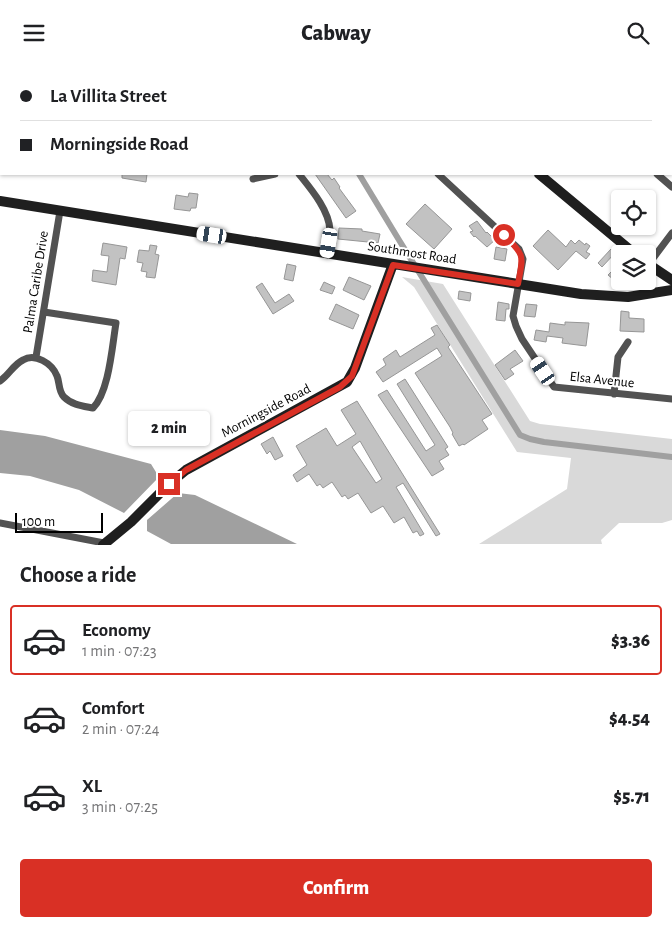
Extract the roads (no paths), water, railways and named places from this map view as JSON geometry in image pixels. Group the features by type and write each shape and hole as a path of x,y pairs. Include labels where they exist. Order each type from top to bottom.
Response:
{"main road":[{"path":"540,175 624,245"},
{"name":"Southmost Road","path":"0,201 601,297 642,296 672,290"},
{"name":"Morningside Road","path":"104,544 131,522 186,470 340,387 347,381 355,368 397,265"},
{"path":"656,270 672,279"}],"street":[{"path":"254,179 271,175"},
{"path":"301,175 326,213 330,223 331,233 327,254"},
{"path":"439,175 519,249 522,259 518,284"},
{"path":"446,181 451,175"},
{"path":"658,175 672,187"},
{"name":"Palma Caribe Drive","path":"36,357 60,211"},
{"path":"656,254 672,233"},
{"name":"Elsa Avenue","path":"518,284 513,316 516,326 522,339 554,387 672,399"},
{"path":"0,381 6,377 14,366 24,359 36,357 54,370 57,375 60,392 66,399 73,404 93,408 96,405 104,391 116,323 44,312"},
{"path":"614,394 618,357 628,342"},
{"path":"0,523 104,544"}],"waterway":[{"path":"360,175 520,435 544,442 672,457"}]}
